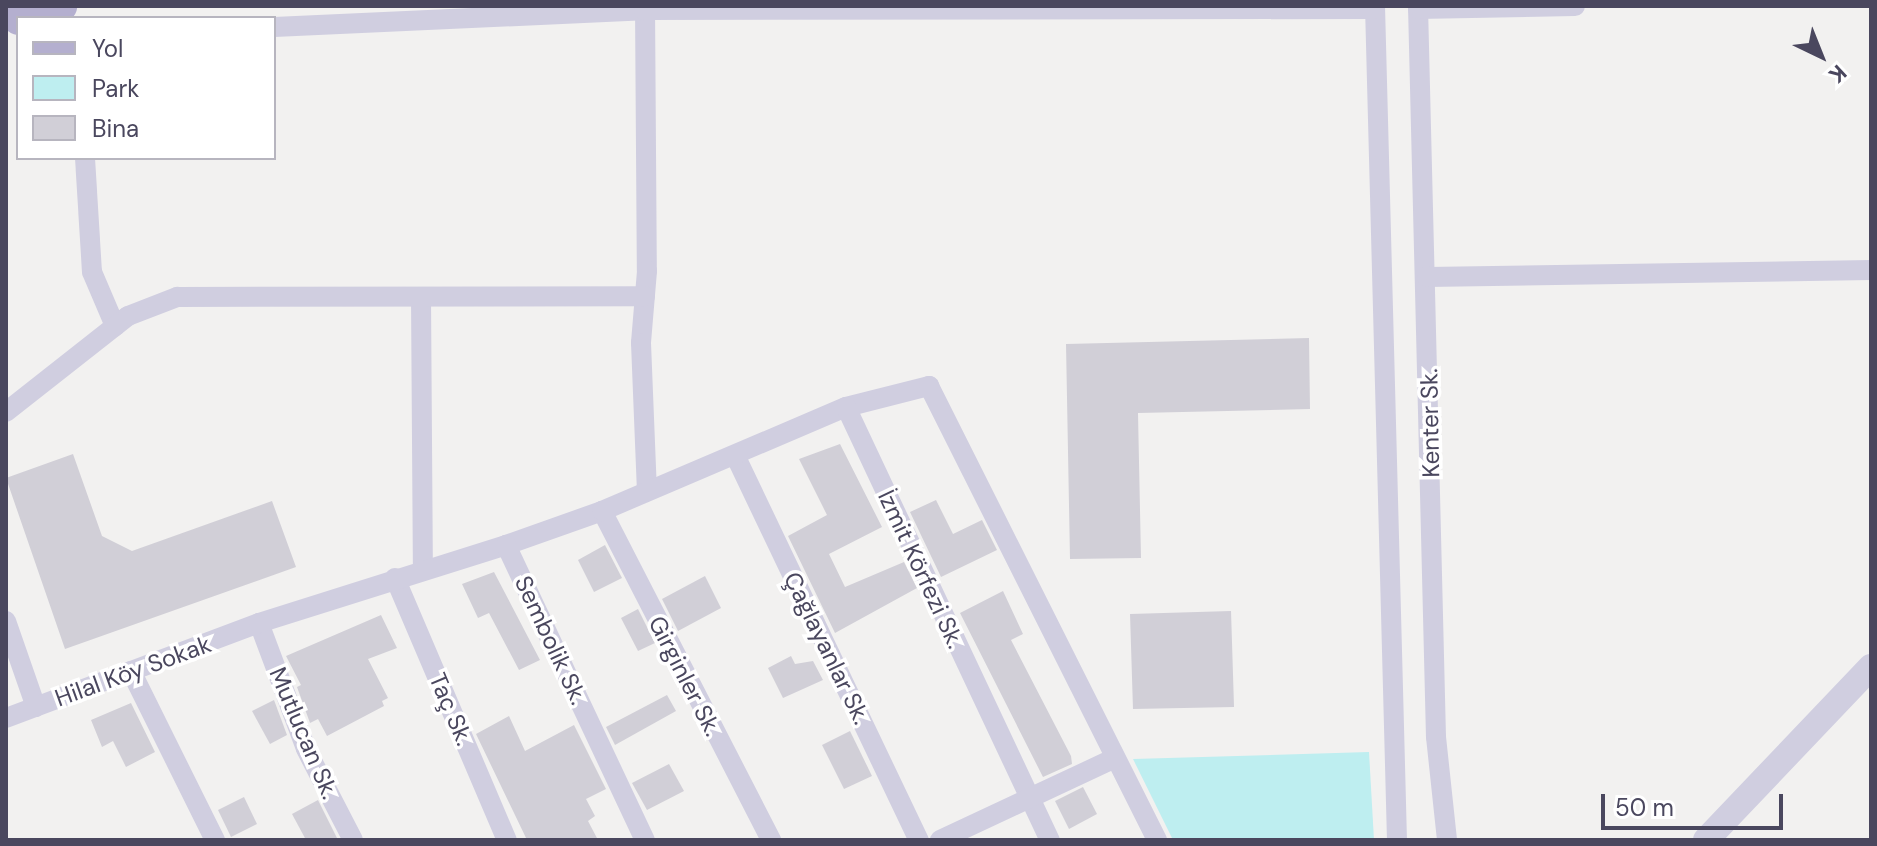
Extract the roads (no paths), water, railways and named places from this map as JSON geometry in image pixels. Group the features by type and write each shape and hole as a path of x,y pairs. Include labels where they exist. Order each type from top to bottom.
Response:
{"main road":[{"path":"26,16 60,6"}],"street":[{"path":"1418,7 1575,6"},
{"name":"Kenter Sk.","path":"1418,7 1436,737 1447,840"},
{"path":"276,27 644,8 1375,8"},
{"path":"644,8 645,296 641,343 647,490"},
{"name":"Kenter Sk.","path":"1375,8 1397,840"},
{"path":"85,160 92,272 115,326"},
{"path":"1427,277 1871,270"},
{"path":"6,412 115,326 177,297 645,296"},
{"path":"421,297 423,570"},
{"path":"506,545 602,511 846,407 929,386 1157,840"},
{"name":"İzmit Körfezi Sk.","path":"846,407 1028,802 1050,840"},
{"name":"Çağlayanlar Sk.","path":"735,455 919,840"},
{"name":"Girginler Sk.","path":"602,511 771,840"},
{"name":"Sembolik Sk.","path":"395,578 506,545 645,840"},
{"name":"Hilal Köy Sokak","path":"6,718 259,623 395,578"},
{"name":"Taç Sk.","path":"395,578 507,840"},
{"path":"6,621 36,707"},
{"name":"Mutlucan Sk.","path":"259,623 306,749 353,840"},
{"path":"1713,838 1871,667"},
{"path":"131,671 215,840"},
{"path":"940,840 1028,802 1115,758"}]}
